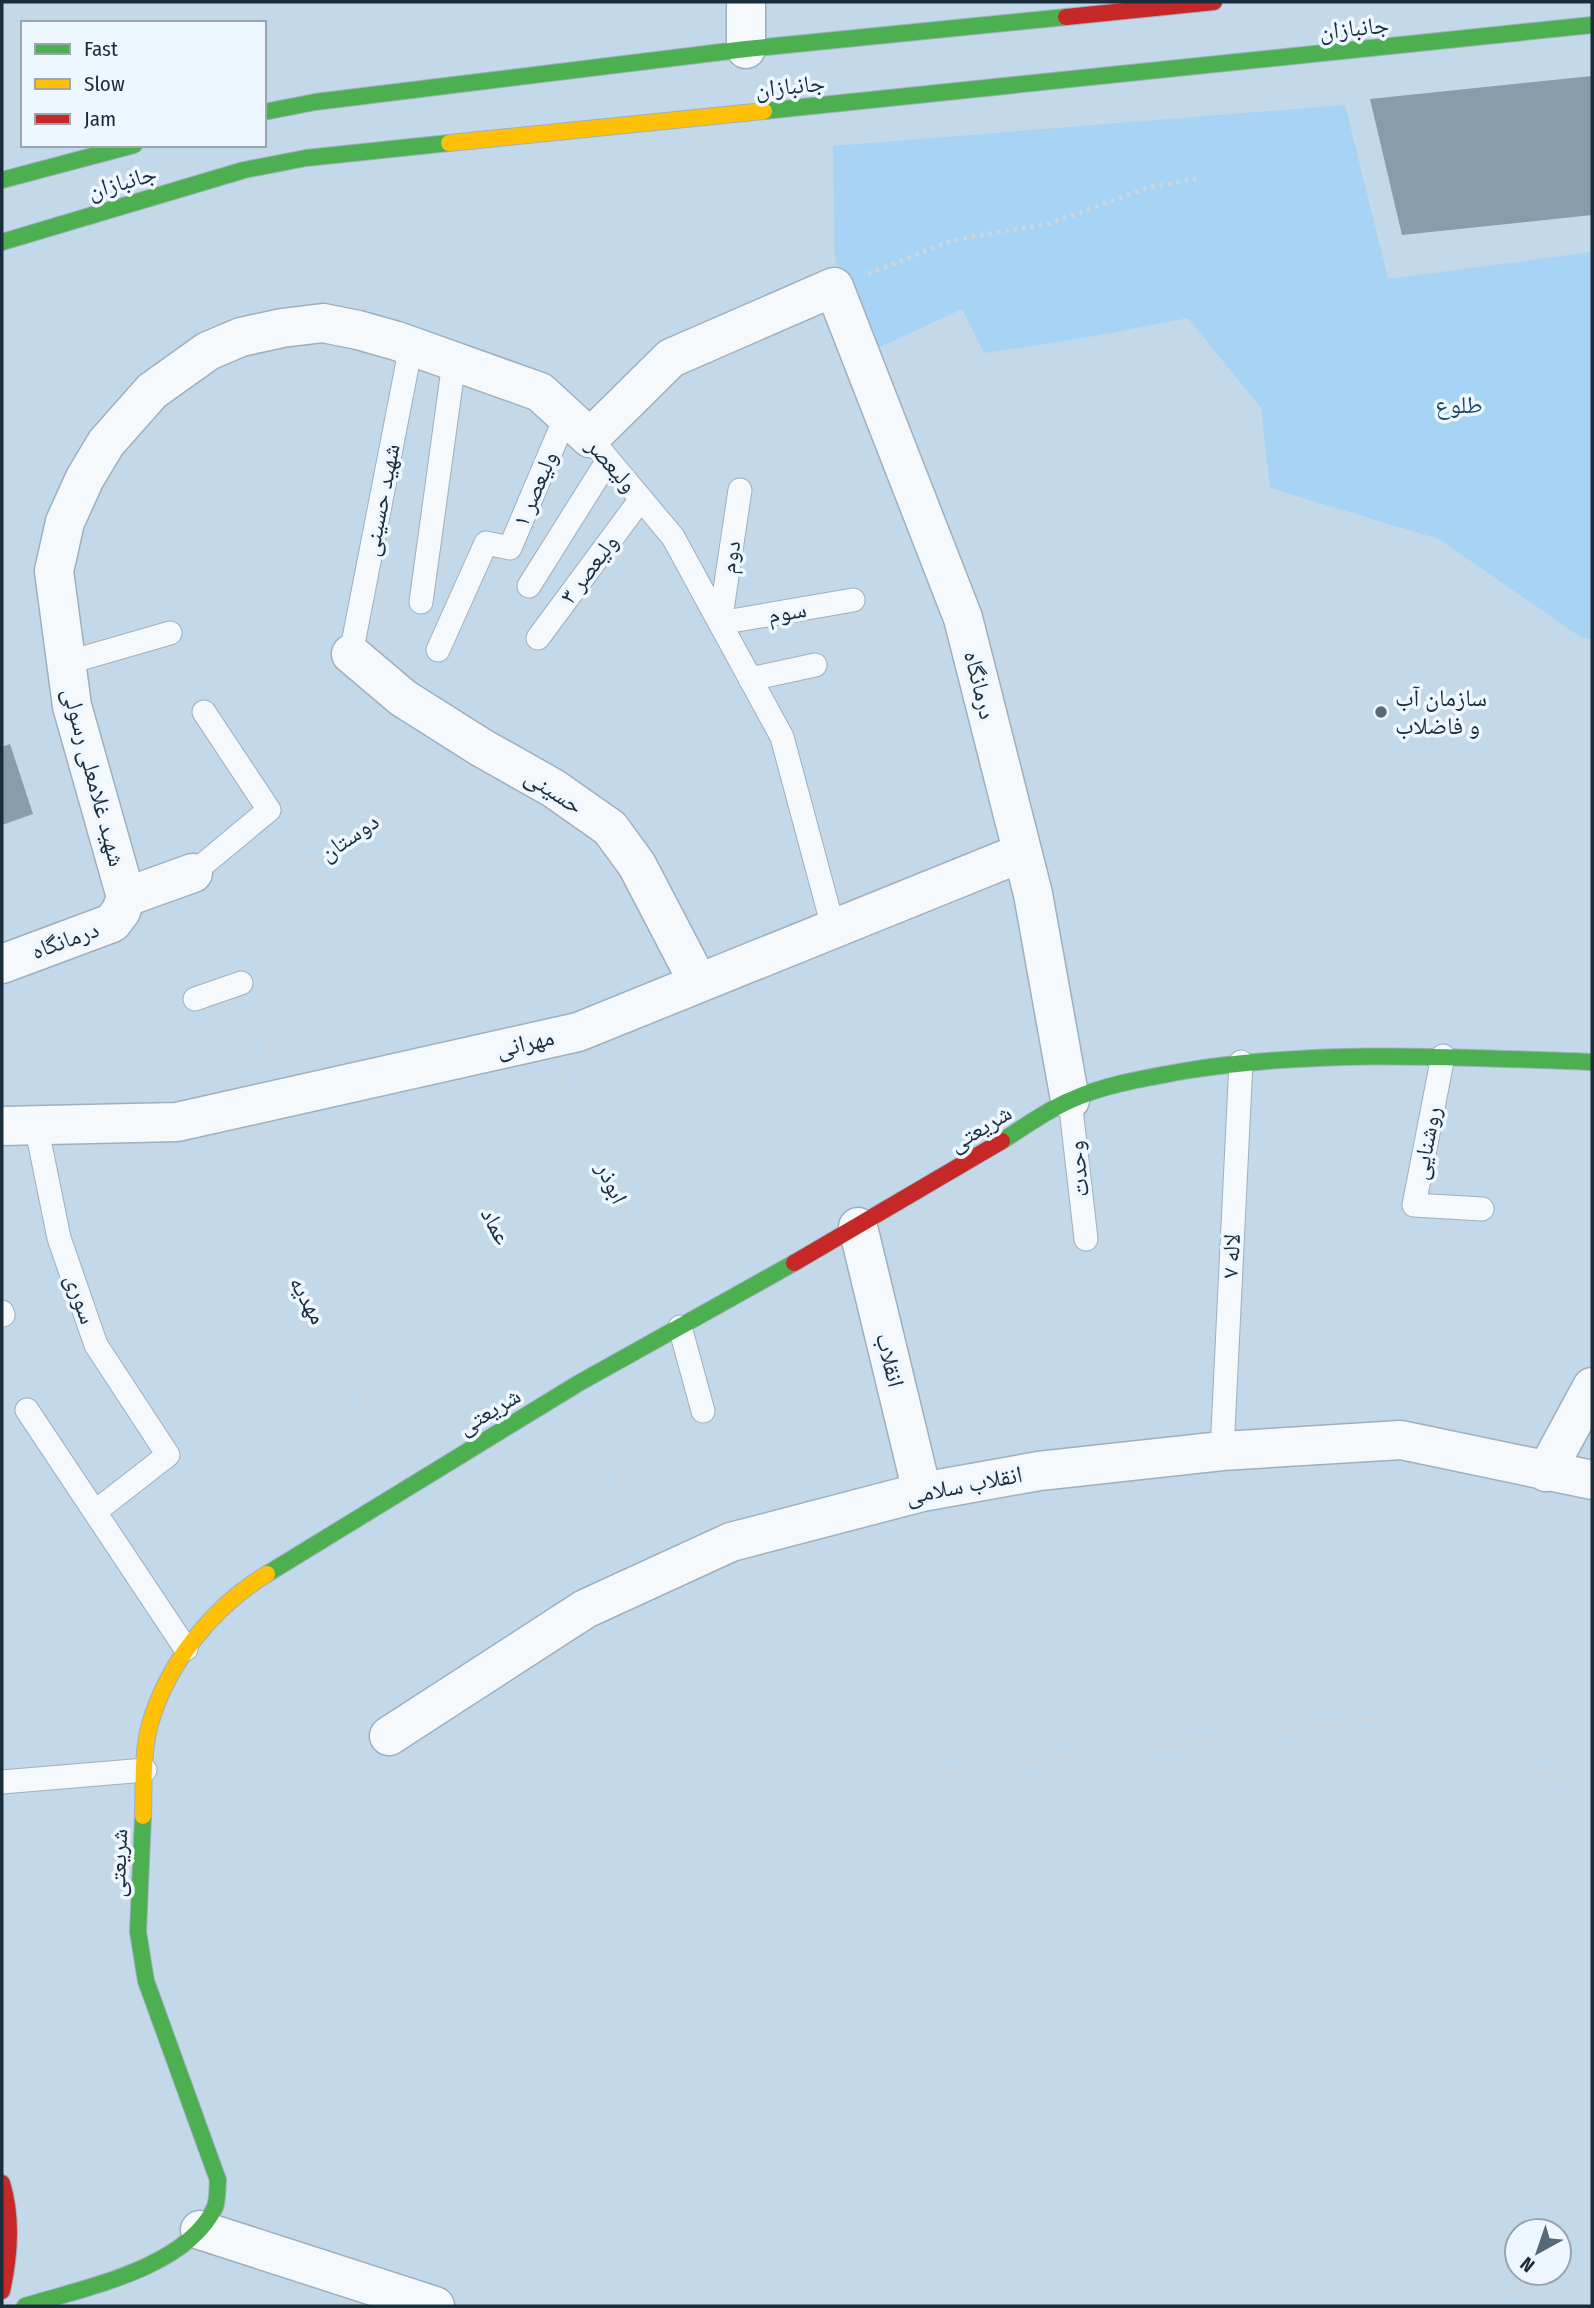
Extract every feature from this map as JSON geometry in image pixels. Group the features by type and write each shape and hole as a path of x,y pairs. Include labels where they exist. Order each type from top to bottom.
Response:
{"main road":[{"name":"جانبازان","path":"266,112 315,103 746,49 1214,2"},
{"name":"جانبازان","path":"2,242 244,170 306,158 1592,25"},
{"name":"جانبازان","path":"2,180 126,147"},
{"name":"شریعتی","path":"25,2306 153,2264 174,2253 200,2230 216,2205 218,2179 146,1981 138,1932 145,1770 150,1725 186,1649 209,1621 242,1589 579,1383 858,1227 1070,1100 1132,1080 1241,1062 1326,1057 1443,1056 1592,1062"},
{"path":"2,2183 8,2200 8,2264 2,2291"}],"street":[{"path":"746,2 746,49"},
{"path":"588,438 671,358 834,287"},
{"name":"درمانگاه","path":"834,287 963,618 1032,894 1070,1100"},
{"name":"ولیعصر","path":"152,391 208,351 241,337 323,323 411,346 540,392 588,438"},
{"name":"شهید غلامعلی رسولی","path":"126,897 72,706 54,572 65,522 85,478 106,443 152,391"},
{"name":"حسینی","path":"351,654 403,698 482,748 553,788 610,828 637,865 698,982"},
{"name":"مهرانی","path":"19,1126 177,1122 578,1032 1021,853"},
{"path":"126,897 193,873"},
{"name":"درمانگاه","path":"2,964 112,923 121,911 126,897"},
{"name":"انقلاب","path":"858,1227 922,1492"},
{"path":"1546,1472 1592,1387"},
{"name":"انقلاب سلامی","path":"389,1736 585,1609 663,1573 731,1542 922,1492 1039,1471 1222,1451 1401,1440 1592,1480"},
{"path":"200,2230 435,2306"}],"lane":[{"name":"شهید حسینی","path":"351,654 411,346"},
{"path":"421,602 454,362"},
{"name":"ولیعصر","path":"588,438 673,537 782,737 833,927"},
{"path":"529,586 588,438"},
{"name":"ولیعصر ۱","path":"438,650 486,543 510,548 588,438"},
{"name":"دوم","path":"720,623 740,490"},
{"name":"ولیعصر ۳","path":"538,638 641,499"},
{"name":"سوم","path":"720,623 853,600"},
{"path":"66,663 170,633"},
{"path":"750,679 815,665"},
{"path":"193,873 269,810 204,712"},
{"path":"195,999 241,983"},
{"name":"روشنایی","path":"1443,1056 1414,1205 1482,1209"},
{"name":"لاله ۷","path":"1222,1451 1241,1062"},
{"name":"وحدت","path":"1070,1100 1086,1238"},
{"name":"سوری","path":"19,1126 96,1345 168,1455 96,1511"},
{"path":"680,1327 703,1412"},
{"path":"27,1410 186,1649"},
{"path":"2,1782 145,1770"}],"path":[{"path":"834,287 953,240 1048,224 1150,187 1201,178"},
{"name":"دوستان","path":"216,926 482,748"},
{"path":"313,862 338,898"},
{"name":"ابوذر","path":"544,1039 680,1327"},
{"name":"عماد","path":"414,1068 579,1383 663,1573"},
{"name":"مهدیه","path":"204,1116 412,1485"},
{"path":"948,2306 716,1921 916,1777 1400,1716 1589,1788 1592,1796"},
{"path":"1573,2266 1592,2259"},
{"path":"1470,2306 1519,2287"}],"green space":[{"name":"طلوع","path":"1345,105 1388,279 1592,252 1592,639 1582,638 1439,539 1270,488 1261,408 1188,318 984,353 962,309 878,348 835,261 833,146"}],"building":[{"path":"1592,76 1592,215 1402,235 1370,99"},
{"path":"10,744 33,814 2,825 2,747"}],"traffic: fast":[{"path":"266,112 315,102 746,49 1066,17"},
{"path":"764,111 1592,25"},
{"path":"2,242 244,170 306,158 449,143"},
{"path":"2,180 126,147"},
{"path":"1002,1141 1053,1109 1098,1090 1155,1076 1235,1064 1388,1056 1592,1062"},
{"path":"267,1574 579,1383 794,1263"},
{"path":"25,2306 104,2283 158,2260 182,2246 201,2228 216,2204 218,2180 146,1981 138,1932 143,1816"}],"traffic: slow":[{"path":"449,143 764,111"},
{"path":"143,1816 147,1735 168,1679 195,1638 211,1620 247,1587 267,1574"}],"traffic: jam":[{"path":"1066,17 1214,2"},
{"path":"794,1263 1002,1141"},
{"path":"2,2183 8,2210 9,2237 2,2291"}],"place":[{"name":"سازمان آب و فاضلاب","path":"1381,712"}]}
